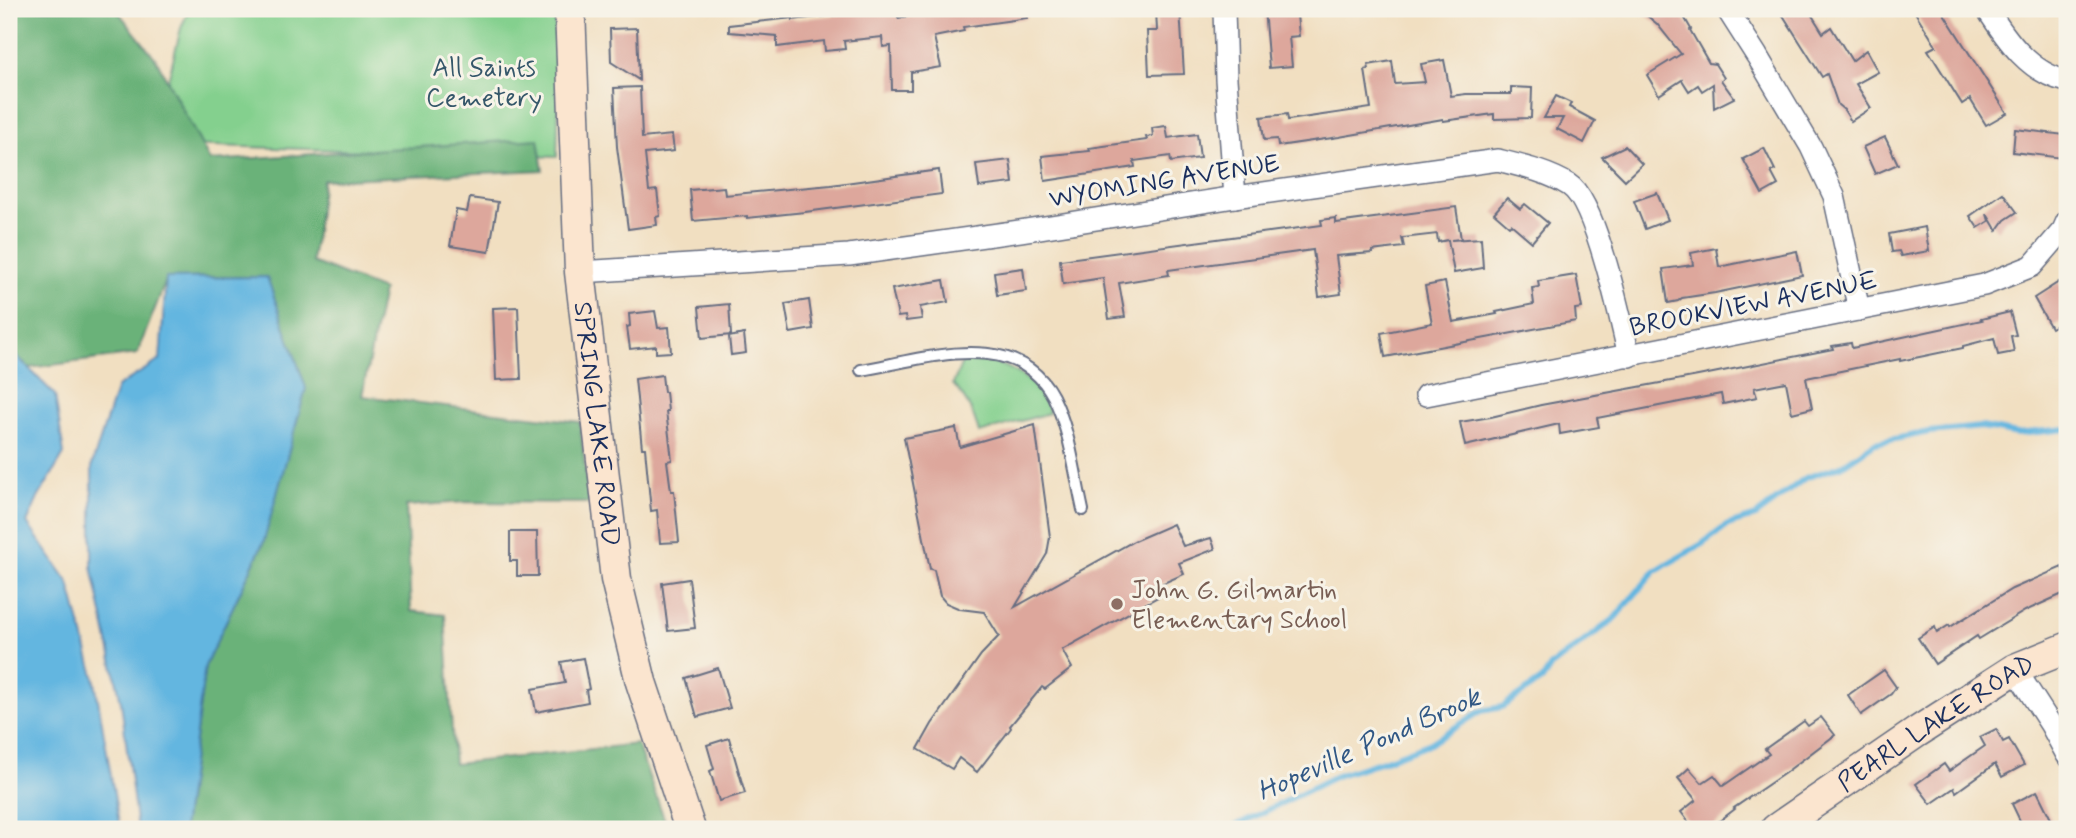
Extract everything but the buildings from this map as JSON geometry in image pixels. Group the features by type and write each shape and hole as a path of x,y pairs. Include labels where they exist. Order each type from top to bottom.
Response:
{"main road":[{"name":"SPRING LAKE ROAD","path":"570,9 580,272 616,579 641,682 690,829"},
{"name":"PEARL LAKE ROAD","path":"1792,825 1917,732 2015,669 2067,648"}],"street":[{"path":"1224,9 1235,197"},
{"path":"1727,9 1811,147 1834,196 1859,310"},
{"path":"1987,9 2026,60 2053,78 2067,81"},
{"name":"WYOMING AVENUE","path":"580,272 849,254 1498,160 1533,169 1572,186 1593,221 1629,356"},
{"name":"BROOKVIEW AVENUE","path":"1426,395 1984,285 2032,266 2063,230 2067,221"},
{"path":"2015,669 2067,755"}],"lane":[{"path":"860,370 950,353 1004,356 1024,364 1036,373 1057,404 1066,431 1083,510"}],"green space":[{"path":"9,9 116,9 156,59 210,161 538,139 543,170 323,180 312,262 383,290 362,396 580,422 589,503 467,502 406,506 411,611 445,615 454,764 637,744 668,829 183,829 205,666 264,541 267,277 167,278 137,354 29,368 9,348"},
{"name":"All Saints Cemetery","path":"189,9 554,9 559,87 557,157 152,144 181,28"},
{"path":"963,360 996,363 1016,372 1042,394 1049,413 979,433 969,407 953,384"}],"water":[{"path":"267,277 306,388 264,541 205,666 183,829 137,829 121,702 92,567 92,465 117,387 160,360 166,278"},
{"path":"9,348 55,395 64,454 38,498 27,523 69,583 94,676 120,829 9,829"}],"waterway":[{"name":"Hopeville Pond Brook","path":"1229,829 1336,776 1431,743 1481,711 1502,707 1542,680 1551,666 1613,620 1655,571 1702,544 1728,525 1756,516 1805,478 1841,466 1875,443 1929,432 1982,427 2017,434 2067,429"}],"place":[{"name":"John G. Gilmartin Elementary School","path":"1117,604"}]}
